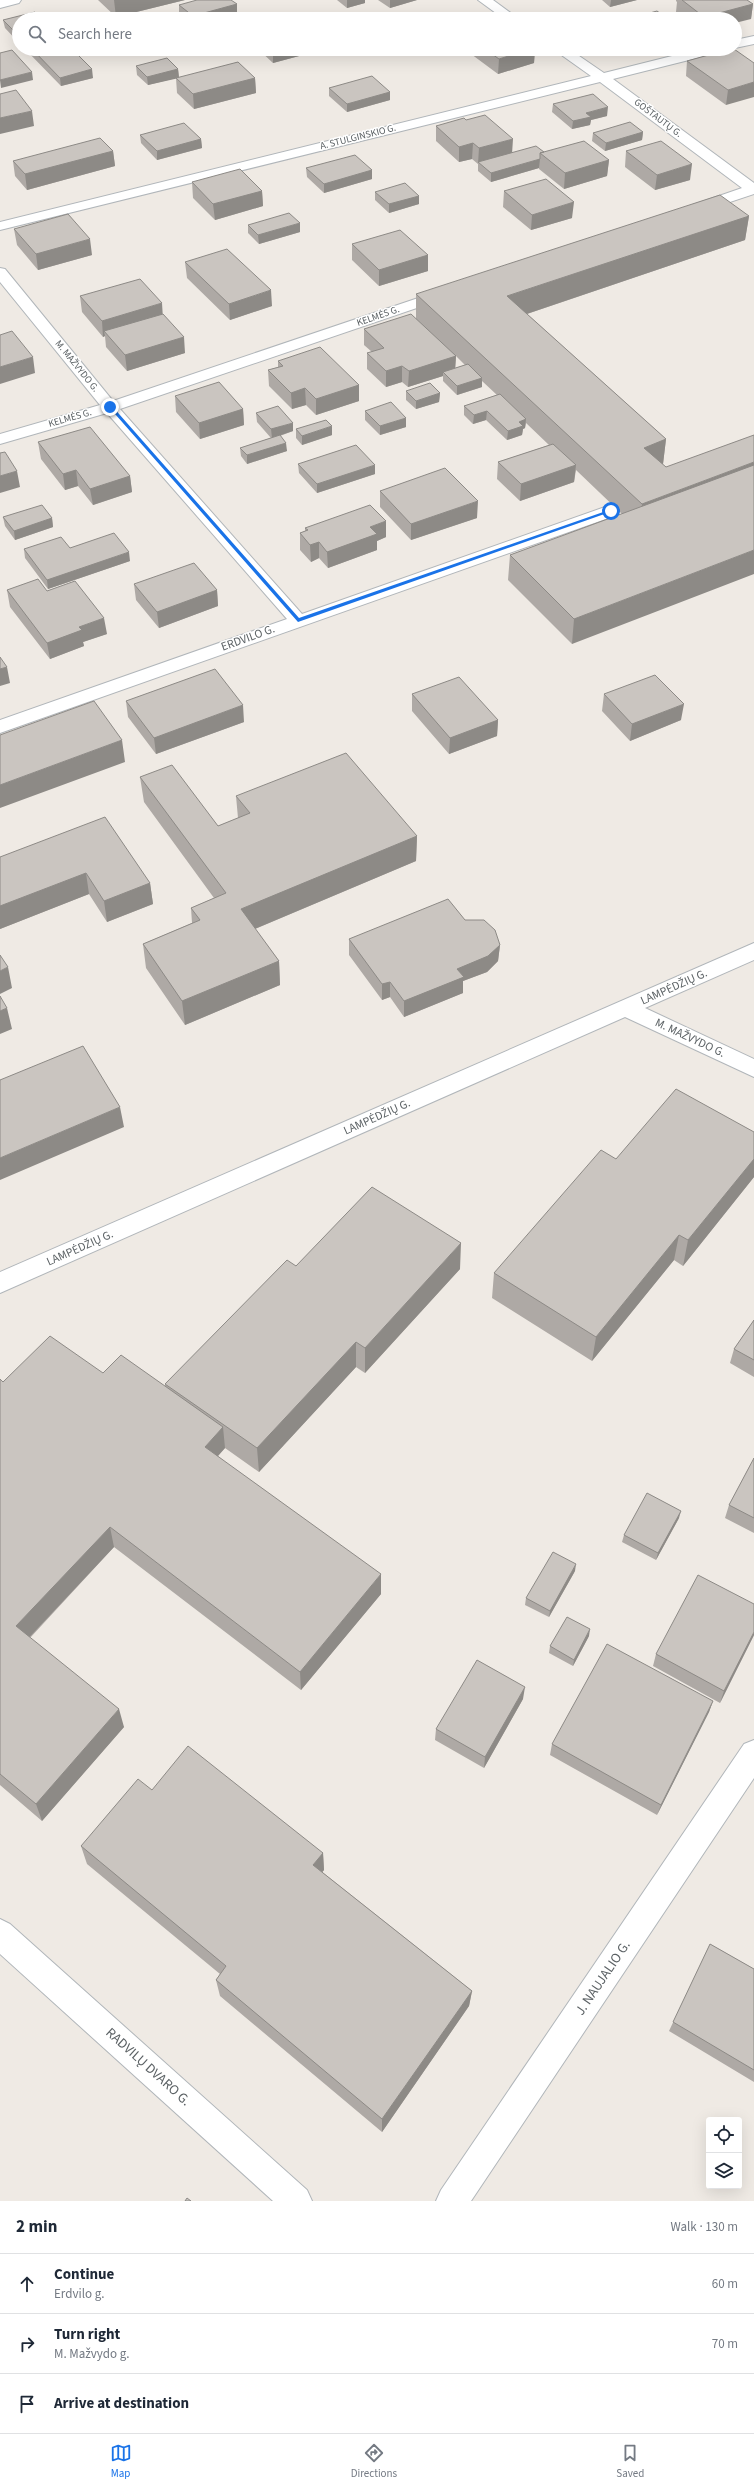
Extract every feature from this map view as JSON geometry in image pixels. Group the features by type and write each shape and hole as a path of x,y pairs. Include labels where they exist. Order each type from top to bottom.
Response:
{"street":[{"path":"0,4 15,0"},
{"path":"484,0 502,12"},
{"path":"742,43 754,40"},
{"name":"GOŠTAUTŲ G.","path":"570,56 602,77 754,190"},
{"name":"A. STULGINSKIO G.","path":"0,226 688,56"},
{"path":"686,212 754,190"},
{"name":"M. MAŽVYDO G.","path":"0,272 110,407 298,620"},
{"name":"KELMĖS G.","path":"0,439 110,407 458,289"},
{"name":"ERDVILO G.","path":"0,727 298,620 611,511"},
{"name":"LAMPĖDŽIŲ G.","path":"0,1283 754,951"},
{"name":"M. MAŽVYDO G.","path":"625,1008 754,1069"},
{"name":"J. NAUJALIO G.","path":"452,2201 754,1754"},
{"name":"RADVILŲ DVARO G.","path":"0,1934 296,2201"}],"building":[{"path":"197,0 231,0 237,4 208,12 188,12 179,5"},
{"path":"682,0 747,0 753,4 723,12 698,12"},
{"path":"12,18 12,29 3,20"},
{"path":"12,50 12,56 17,56 32,72 0,80 0,53"},
{"path":"742,55 754,63 754,82 728,90 687,61 705,56 742,56"},
{"path":"39,56 79,56 92,69 60,78"},
{"path":"495,56 509,56 499,59"},
{"path":"167,58 178,69 147,77 136,66"},
{"path":"238,62 255,78 193,94 176,78"},
{"path":"372,76 390,92 347,104 329,88"},
{"path":"16,90 32,111 0,118 0,94"},
{"path":"593,94 608,107 586,113 591,117 573,121 553,104"},
{"path":"485,115 513,139 479,148 473,143 459,147 436,126 464,118 466,120"},
{"path":"630,122 643,132 606,143 593,133"},
{"path":"184,123 201,139 157,151 140,135"},
{"path":"100,138 113,151 25,174 13,161"},
{"path":"584,141 609,160 565,173 540,153"},
{"path":"661,141 692,164 657,175 626,151"},
{"path":"536,146 544,152 540,153 540,159 491,173 478,162"},
{"path":"355,155 372,170 324,184 306,168"},
{"path":"240,169 262,191 213,204 192,182"},
{"path":"546,179 574,202 532,215 504,191"},
{"path":"405,183 419,196 389,204 375,192"},
{"path":"720,195 749,216 507,296 666,439 644,448 666,467 754,435 754,462 642,504 416,294"},
{"path":"289,213 300,223 258,235 248,225"},
{"path":"68,214 90,239 36,254 14,229"},
{"path":"400,230 428,255 379,270 352,244"},
{"path":"227,249 271,290 229,304 185,262"},
{"path":"140,279 162,303 102,321 80,296"},
{"path":"163,314 184,337 125,355 104,331"},
{"path":"411,314 456,356 409,371 402,366 386,371 367,353 384,348 364,329"},
{"path":"12,331 33,357 0,367 0,335"},
{"path":"320,347 359,385 316,399 305,388 291,393 268,370 283,366 278,361"},
{"path":"468,364 482,378 457,386 443,372"},
{"path":"219,382 243,409 199,423 175,396"},
{"path":"430,383 440,393 416,401 406,391"},
{"path":"500,394 526,419 519,422 523,426 508,431 487,411 474,415 464,406"},
{"path":"391,402 406,418 380,426 365,411"},
{"path":"278,406 293,423 271,429 256,413"},
{"path":"326,420 332,426 302,436 296,429"},
{"path":"90,427 130,476 90,489 76,470 63,474 38,442"},
{"path":"280,435 286,443 247,455 240,448"},
{"path":"553,444 576,465 521,484 498,462"},
{"path":"356,445 375,465 317,484 298,464"},
{"path":"5,452 17,471 0,476 0,453"},
{"path":"754,465 754,550 574,619 510,555"},
{"path":"445,468 478,501 411,524 380,491"},
{"path":"42,505 52,518 14,531 3,517"},
{"path":"370,505 386,521 370,527 377,534 327,552 319,542 310,545 300,533 308,530 305,528"},
{"path":"114,533 129,552 47,580 24,549 61,537 70,548"},
{"path":"194,563 217,590 157,612 134,584"},
{"path":"38,579 47,591 75,581 104,618 79,627 82,630 47,643 7,590"},
{"path":"0,657 7,667 0,669"},
{"path":"215,669 243,705 154,738 126,701"},
{"path":"655,675 684,704 632,724 604,694"},
{"path":"459,677 498,720 450,738 412,694"},
{"path":"94,701 122,740 0,785 0,735"},
{"path":"346,753 417,836 241,909 279,961 182,1001 143,944 200,920 191,908 226,893 140,777 172,765 218,826 250,813 236,796"},
{"path":"105,817 150,883 104,901 86,873 0,906 0,857"},
{"path":"448,899 465,920 484,920 495,930 500,945 488,956 457,969 464,977 404,1001 390,982 382,984 349,939"},
{"path":"0,955 8,967 0,971"},
{"path":"0,996 7,1008 0,1011"},
{"path":"83,1046 120,1107 0,1158 0,1080"},
{"path":"676,1089 754,1132 754,1159 688,1240 679,1235 596,1337 494,1273 601,1150 616,1159"},
{"path":"372,1187 461,1243 365,1348 356,1342 257,1448 165,1384 287,1260 296,1266"},
{"path":"754,1320 754,1360 734,1349"},
{"path":"50,1336 103,1373 121,1355 223,1427 205,1447 381,1574 300,1672 110,1527 16,1626 119,1709 36,1804 0,1774 0,1379 3,1382"},
{"path":"754,1458 754,1518 729,1505"},
{"path":"647,1493 681,1511 658,1553 624,1535"},
{"path":"553,1552 576,1564 550,1611 526,1598"},
{"path":"698,1575 754,1604 754,1632 724,1691 656,1654"},
{"path":"567,1617 590,1629 574,1660 550,1646"},
{"path":"607,1644 713,1701 661,1805 552,1744"},
{"path":"477,1660 525,1687 485,1757 436,1729"},
{"path":"188,1746 323,1853 313,1865 472,1991 382,2119 216,1980 226,1966 81,1846 138,1779 152,1790"},
{"path":"710,1944 754,1969 754,2070 673,2022"}],"route":[{"path":"110,407 298,620 611,511"}]}
